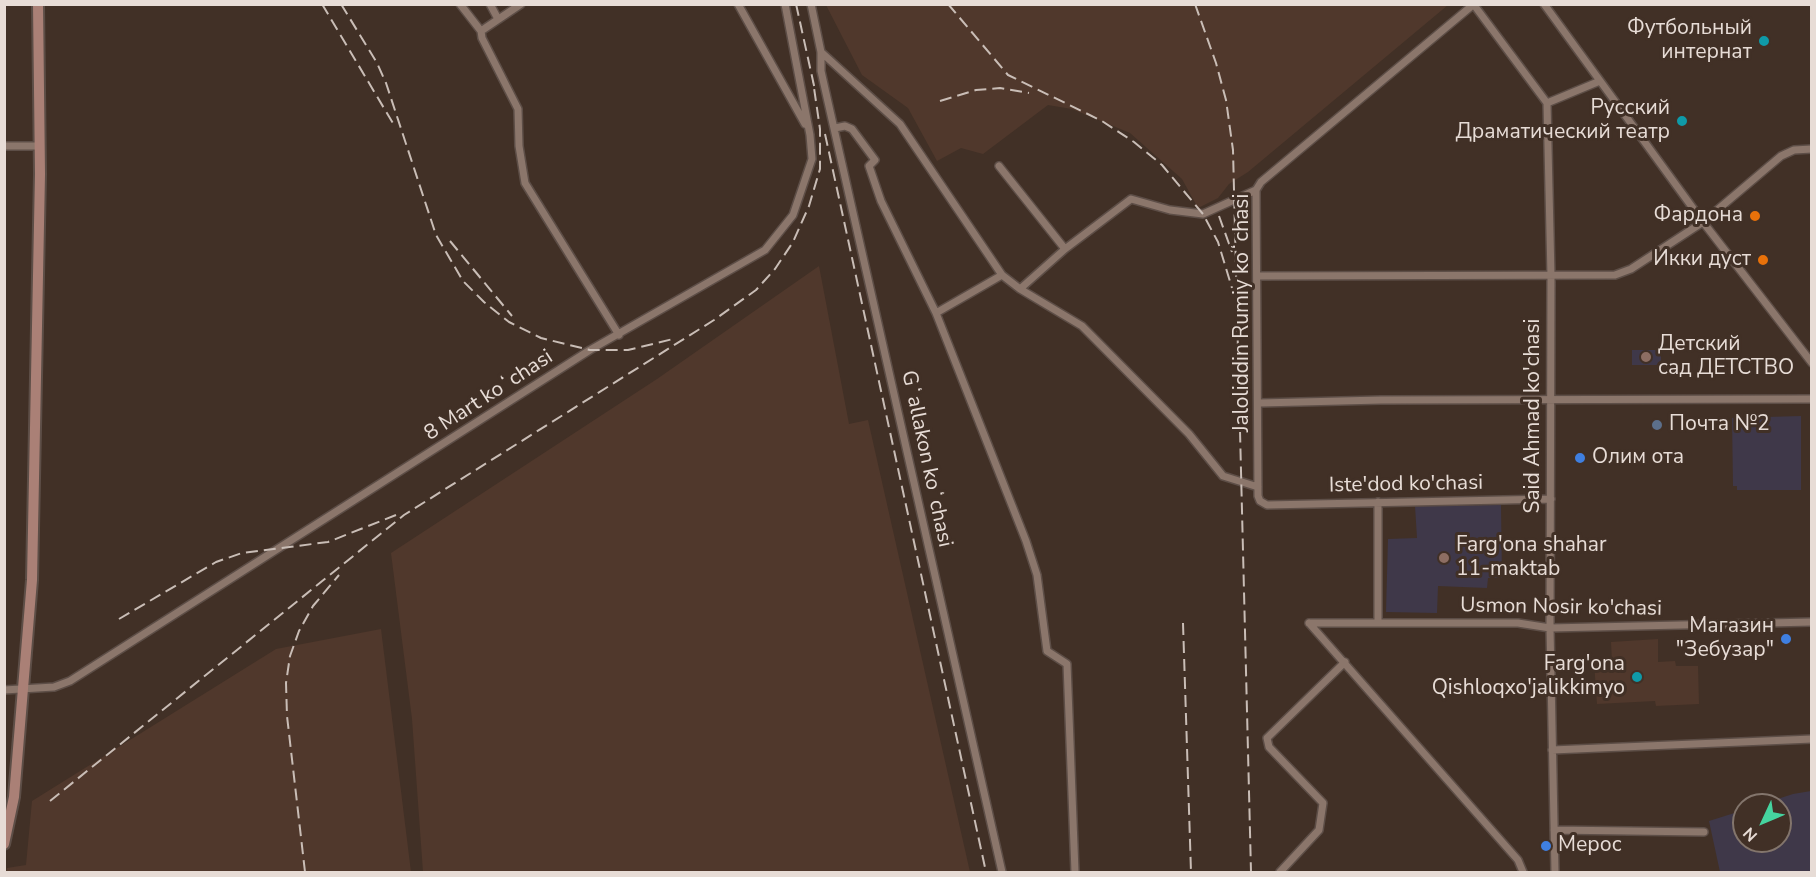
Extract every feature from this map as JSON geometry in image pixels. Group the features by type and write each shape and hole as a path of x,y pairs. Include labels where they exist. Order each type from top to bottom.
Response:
{"main road":[{"path":"4,844 14,797 33,580 39,146 38,4"}],"street":[{"path":"460,4 481,31 482,38 520,114 519,146 525,183 619,335"},
{"path":"490,4 498,19"},
{"path":"481,31 521,4"},
{"path":"738,4 808,129"},
{"name":"8 Mart koʻchasi","path":"4,690 54,687 70,681 590,350 765,250 793,215 812,159 785,4"},
{"name":"Gʻallakon koʻchasi","path":"812,4 821,52 821,71 1002,873"},
{"path":"1544,4 1703,222 1812,363"},
{"path":"1474,5 1547,103 1600,81"},
{"name":"Jaloliddin Rumiy koʻchasi","path":"1263,504 1258,487 1260,403 1256,190 1261,182 1474,5"},
{"path":"821,52 900,124 1002,275 1020,289 1082,326 1188,434 1223,476 1258,487"},
{"name":"Said Ahmad ko'chasi","path":"1547,103 1551,276 1550,628 1555,873"},
{"path":"835,128 845,126 852,129 874,158 875,162 869,166 881,201 936,313 1026,541 1036,575 1047,651 1067,664 1075,873"},
{"path":"4,146 39,146"},
{"path":"1258,276 1615,275 1631,269 1703,222 1781,156 1794,150 1812,148"},
{"path":"999,166 1065,249"},
{"path":"1020,289 1065,249 1131,199 1170,210 1203,214 1256,190"},
{"path":"936,313 1002,275"},
{"path":"1260,403 1812,399"},
{"name":"Iste'dod ko'chasi","path":"1263,504 1551,499"},
{"path":"1378,502 1378,622"},
{"name":"Usmon Nosir ko'chasi","path":"1345,663 1309,623 1518,623 1550,628 1812,622"},
{"path":"1280,873 1319,830 1323,802 1269,747 1266,740 1268,735 1345,663 1518,860 1523,873"},
{"path":"1552,750 1670,747 1812,739"},
{"path":"1554,830 1704,832"}],"shaded area":[{"path":"826,5 1448,5 1248,172 1229,184 1218,198 1198,208 1182,179 1130,133 1072,109 1048,105 983,154 961,148 937,161 908,108 862,75"},
{"path":"819,266 849,424 868,420 970,872 423,872 412,719 391,553 657,379"},
{"name":"Детский сад ДЕТСТВО","path":"1632,350 1661,350 1661,365 1632,365"},
{"path":"1801,416 1801,490 1737,490 1737,486 1733,486 1732,418"},
{"name":"Farg'ona shahar 11-maktab","path":"1501,505 1502,578 1488,578 1487,588 1438,586 1437,613 1386,612 1388,539 1417,538 1415,506"},
{"path":"381,629 411,872 6,872 7,868 26,865 32,801 276,649"},
{"name":"Farg'ona Qishloqxo'jalikkimyo","path":"1658,639 1658,662 1675,661 1676,666 1698,666 1699,704 1656,706 1655,701 1597,704 1594,662 1612,662 1611,642"},
{"path":"1811,791 1811,872 1720,872 1709,821 1732,814 1732,853 1792,853 1793,794"}],"railway":[{"path":"322,4 394,125"},
{"path":"341,4 377,63 386,83 436,235 463,281 509,322 541,338 590,350 628,350 673,339"},
{"path":"796,4 815,90"},
{"path":"948,4 1008,75 1102,121 1134,142 1162,165 1203,214 1218,242 1232,288"},
{"path":"1195,4 1216,63 1226,100 1233,150 1251,872"},
{"path":"50,801 404,515 714,320 756,290 775,269 793,242 809,206 820,169 820,129 813,81"},
{"path":"940,101 976,90 1000,88 1029,93"},
{"path":"825,134 986,872"},
{"path":"1219,216 1232,252"},
{"path":"450,241 512,316"},
{"path":"119,619 216,562 242,553 328,542 396,515"},
{"path":"305,872 287,716 286,683 290,656 299,631 313,606 339,575"},
{"path":"1183,623 1191,872"}],"place":[{"name":"Футбольный интернат","path":"1764,41"},
{"name":"Русский Драматический театр","path":"1682,121"},
{"name":"Фардона","path":"1755,216"},
{"name":"Икки дуст","path":"1763,260"},
{"name":"Детский сад ДЕТСТВО","path":"1646,357"},
{"name":"Почта №2","path":"1657,425"},
{"name":"Олим ота","path":"1580,458"},
{"name":"Farg'ona shahar 11-maktab","path":"1444,558"},
{"name":"Магазин \"Зебузар\"","path":"1786,639"},
{"name":"Farg'ona Qishloqxo'jalikkimyo","path":"1637,677"},
{"name":"Мерос","path":"1546,846"}]}
